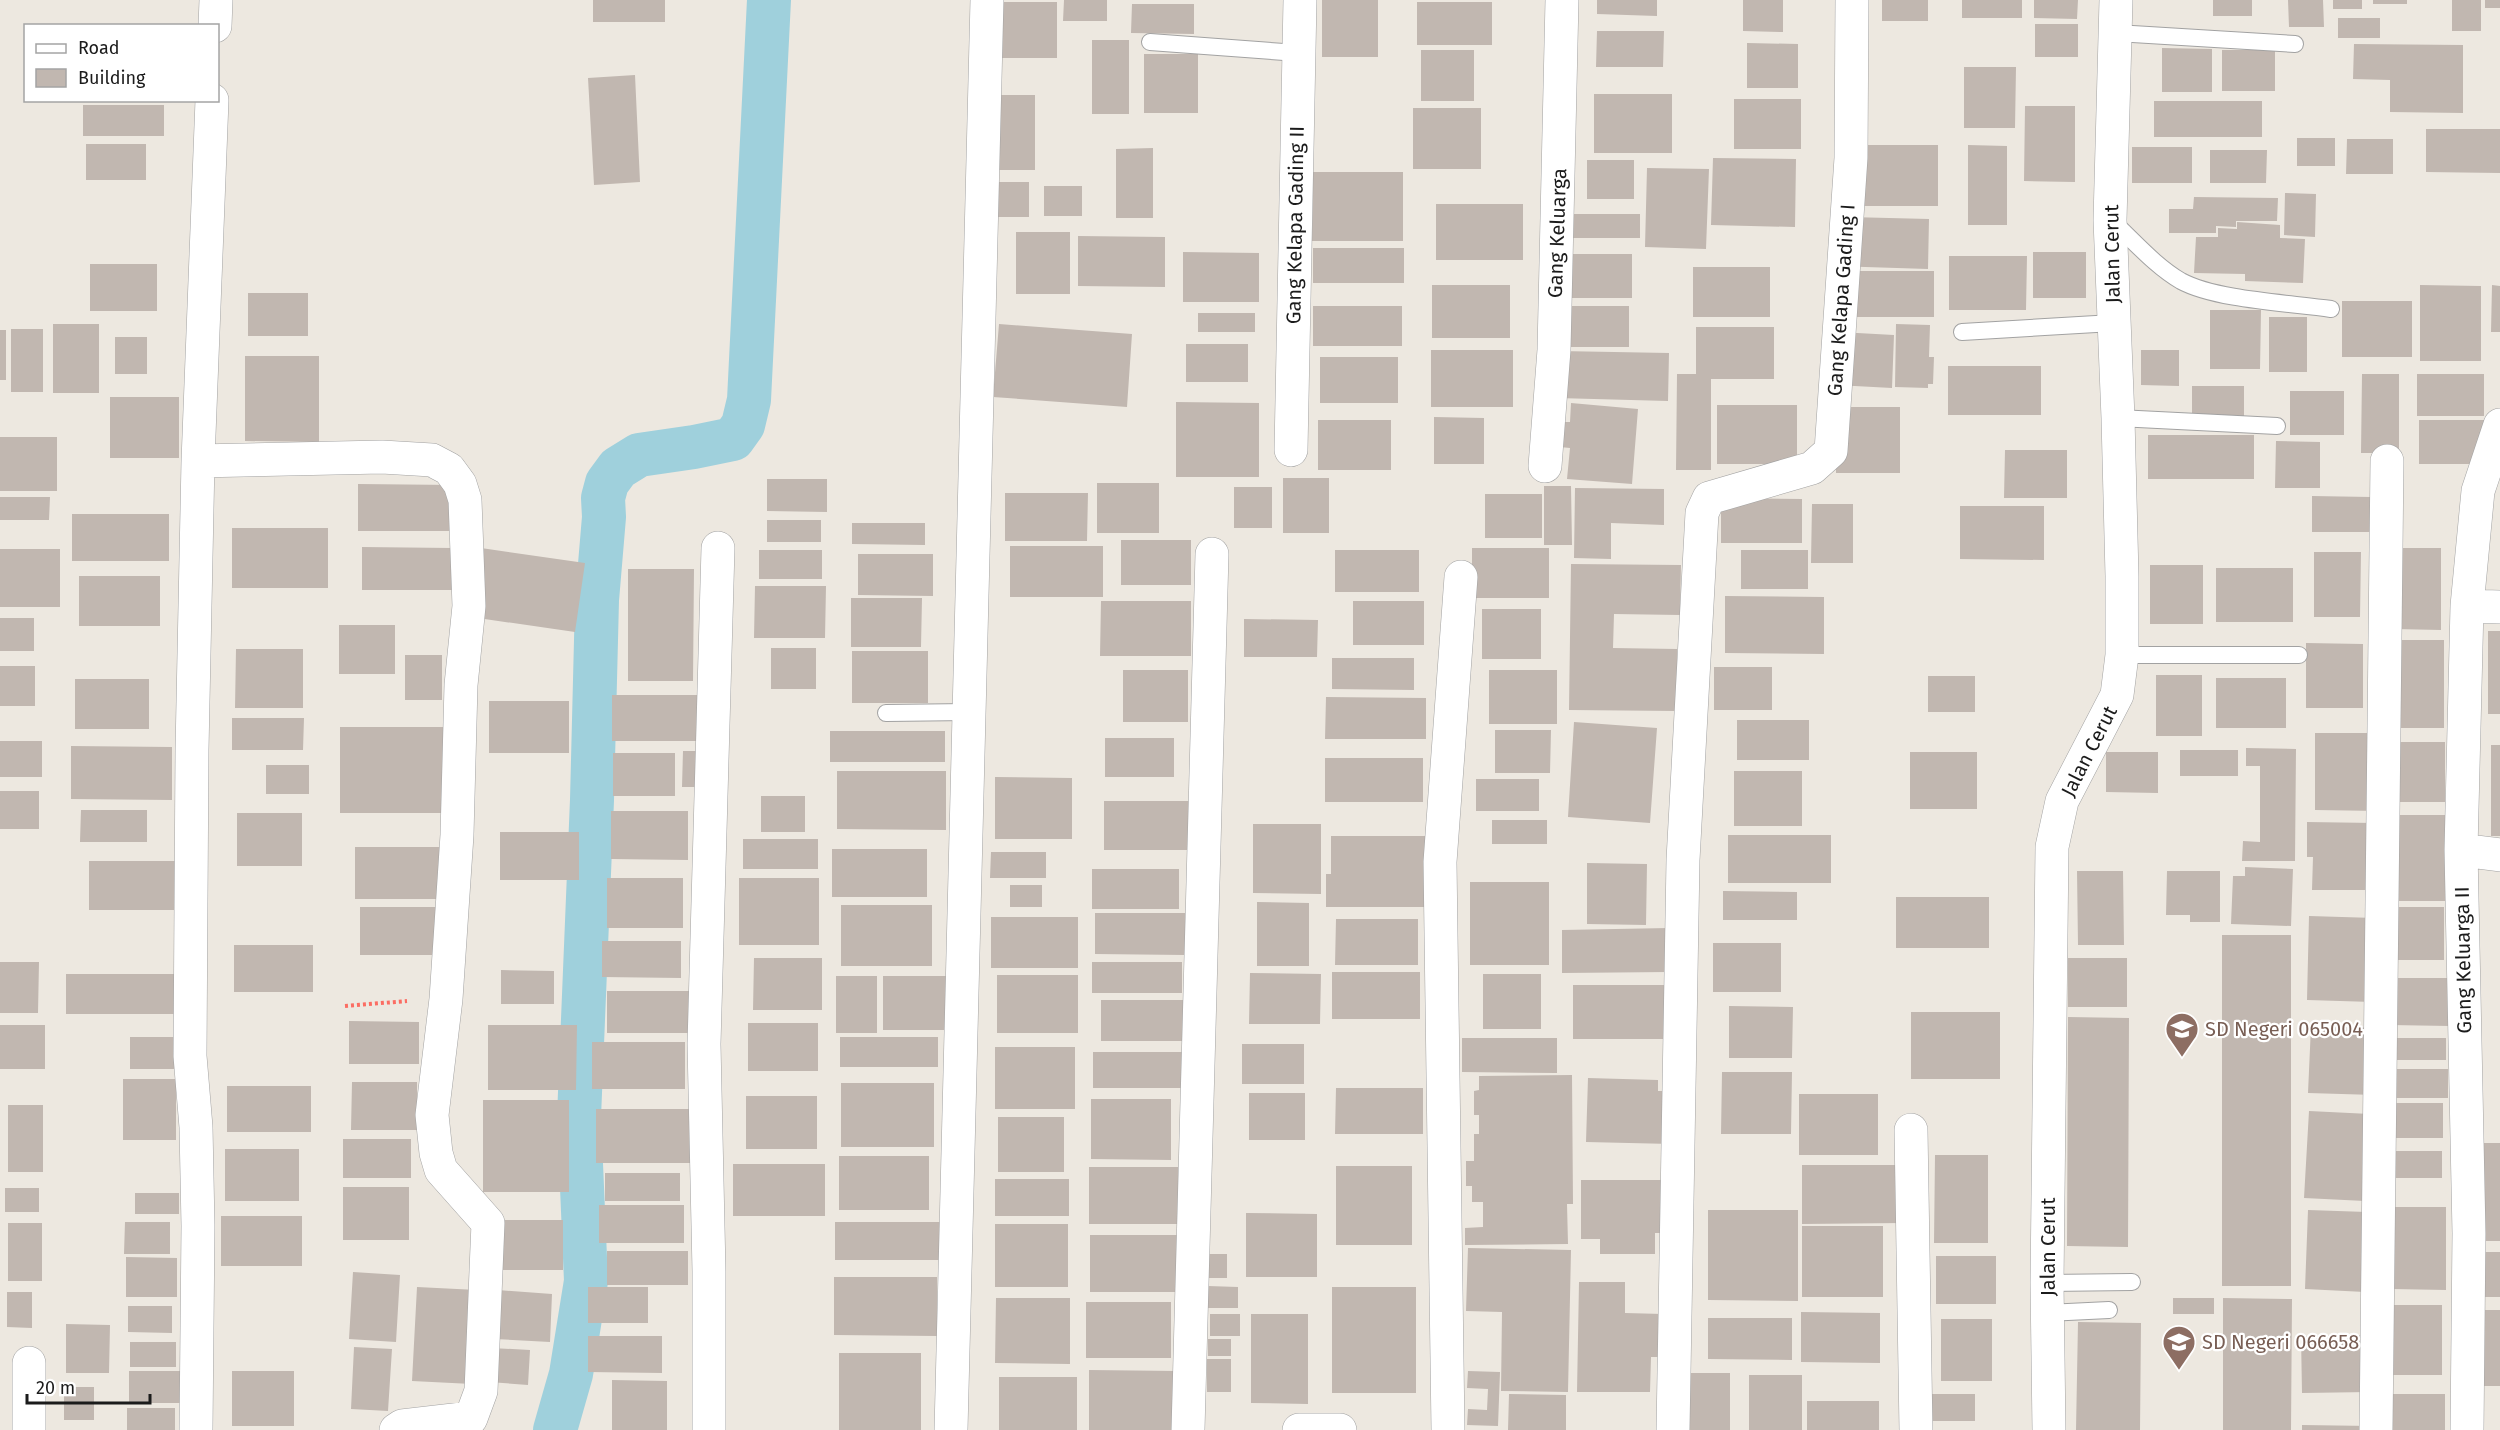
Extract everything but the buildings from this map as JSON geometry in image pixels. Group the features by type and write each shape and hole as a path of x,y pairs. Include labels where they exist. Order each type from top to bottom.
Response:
{"street":[{"path":"215,24 216,0"},
{"path":"951,1430 987,0"},
{"name":"Gang Kelapa Gading II","path":"1291,450 1300,0"},
{"name":"Gang Keluarga","path":"1545,466 1554,350 1562,0"},
{"name":"Gang Kelapa Gading I","path":"1673,1430 1683,860 1702,513 1709,498 1812,468 1831,452 1851,158 1851,0"},
{"name":"Jalan Cerut","path":"2049,1430 2047,1298 2052,847 2062,801 2117,695 2122,655 2118,418 2110,220 2116,0"},
{"path":"196,1430 198,1215 196,1127 189,1056 198,461 212,102"},
{"name":"Gang Keluarga II","path":"2467,1430 2469,1233 2461,850 2467,606 2500,425"},
{"path":"198,461 414,458 432,460 449,469 460,484 465,500 469,606 461,685 457,835 446,999 432,1115 436,1153 441,1170 488,1223 481,1391 471,1418 402,1426 396,1430"},
{"path":"2376,1430 2387,461"},
{"path":"709,1430 709,1271 704,1044 718,548"},
{"path":"1188,1430 1212,554"},
{"path":"1448,1430 1440,862 1461,578"},
{"path":"2467,606 2500,607"},
{"path":"2461,850 2500,855"},
{"path":"1911,1130 1916,1430"},
{"path":"29,1363 29,1430"},
{"path":"1299,1430 1340,1430"}],"lane":[{"path":"2115,33 2295,44"},
{"path":"1150,42 1298,53"},
{"path":"2110,220 2160,265 2180,280 2204,291 2331,309"},
{"path":"1962,332 2114,323"},
{"path":"2118,418 2277,426"},
{"path":"2122,655 2299,655"},
{"path":"886,713 969,712"},
{"path":"2047,1298 2132,1282"},
{"path":"2047,1298 2109,1310"}],"path":[{"path":"345,1006 446,999"}],"waterway":[{"path":"555,1430 571,1374 586,1281 579,1117 592,800 597,600 604,517 603,498 607,483 618,468 639,455 733,439 743,425 749,400 769,0"}],"place":[{"name":"SD Negeri 065004","path":"2182,1058"},
{"name":"SD Negeri 066658","path":"2179,1371"}]}
